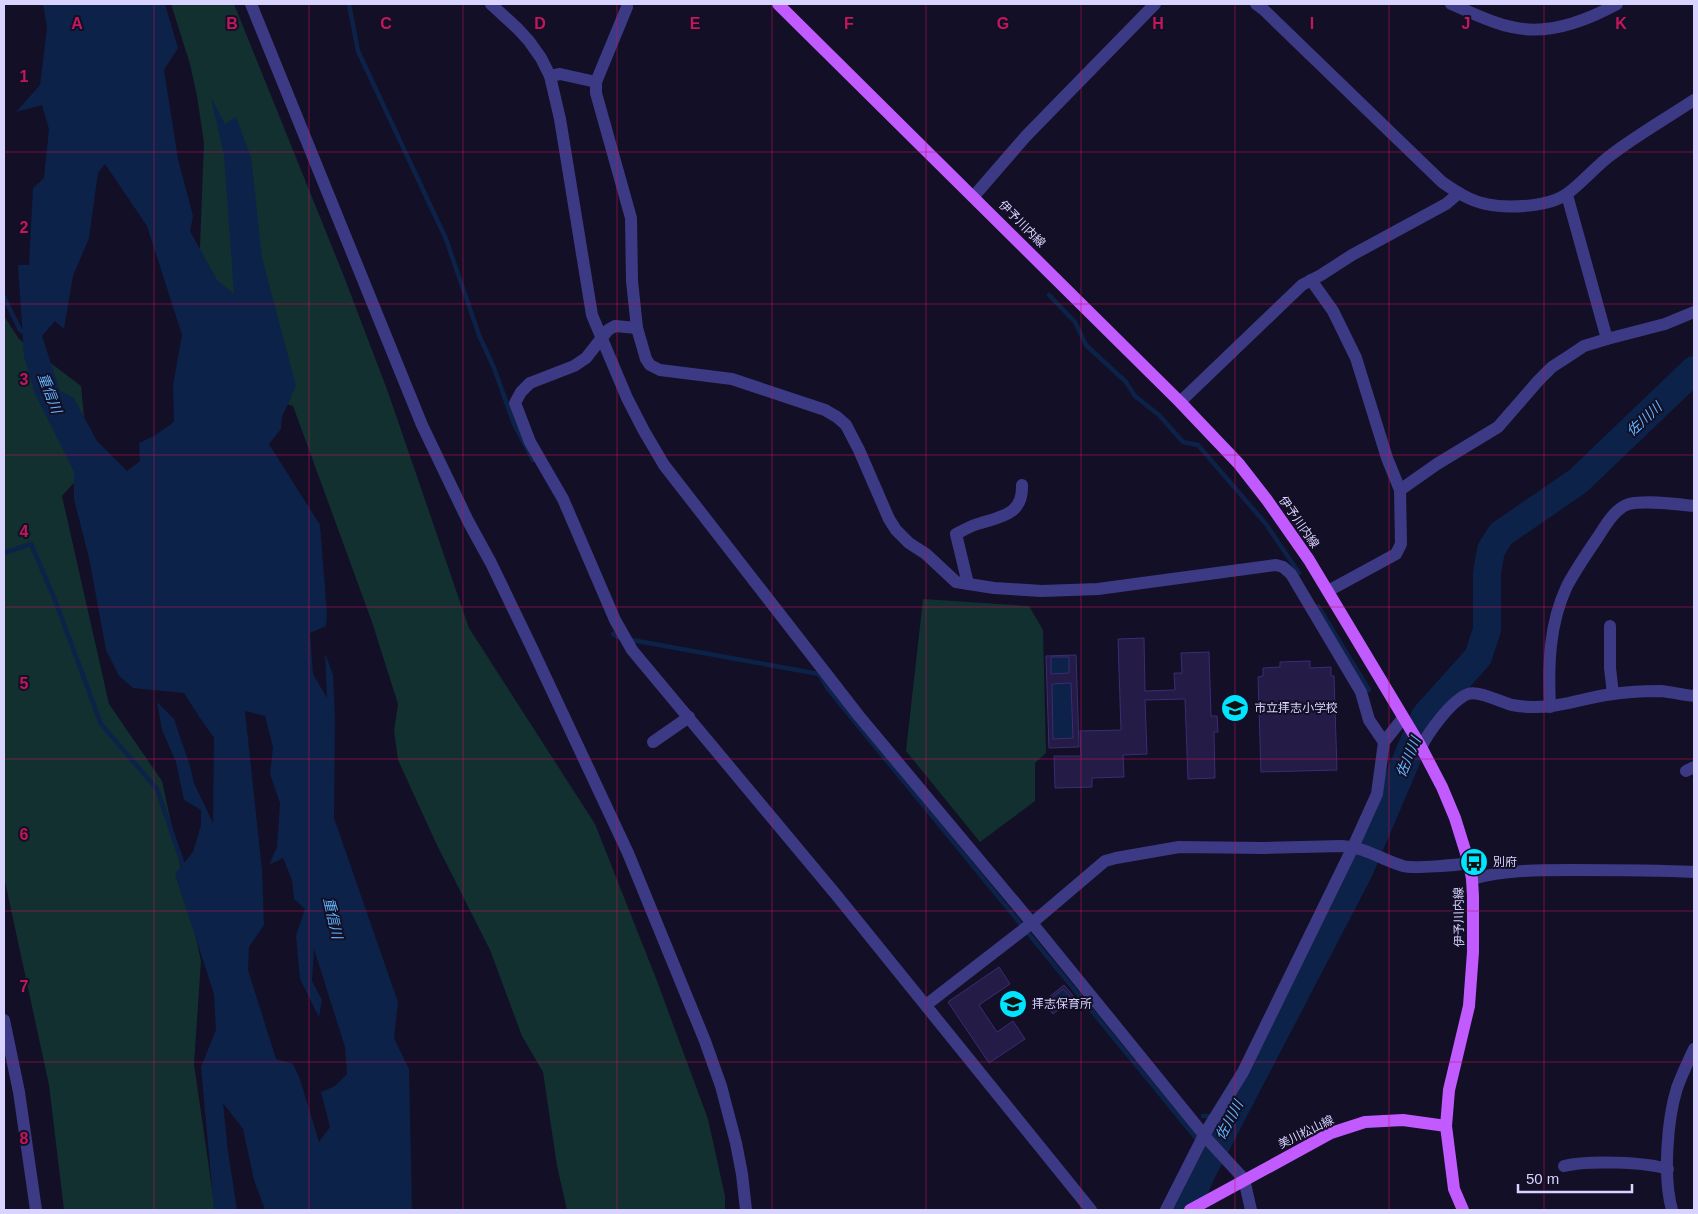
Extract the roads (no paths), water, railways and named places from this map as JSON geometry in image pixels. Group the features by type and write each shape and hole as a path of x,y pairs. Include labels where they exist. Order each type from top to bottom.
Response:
{"main road":[{"name":"伊予川内線","path":"778,4 974,196 1180,402 1239,464 1267,500 1328,591 1420,746 1452,810 1472,878 1473,952 1470,1006 1449,1090 1446,1126 1454,1189 1463,1210"},
{"name":"美川松山線","path":"1199,1207 1331,1132 1365,1122 1403,1120 1446,1126"}],"street":[{"path":"251,4 422,425 527,638 635,870 705,1041 721,1086 736,1143 746,1210"},
{"path":"491,4 532,45 550,76 560,119 592,315 644,431 664,464 859,716 1032,922 1207,1138 1244,1180 1252,1210"},
{"path":"627,4 596,82 598,101 631,218 632,280 637,328 646,359 650,365 660,370 732,379 825,410 837,417 846,425 854,438 878,495 896,530 918,550 926,554 956,582 994,588 1042,591 1098,589 1276,564 1283,567 1290,574 1361,692 1369,720 1384,742"},
{"path":"974,196 1026,136 1155,4"},
{"path":"1256,4 1442,182 1459,193 1485,204 1523,206 1545,203 1566,195 1611,155 1694,100"},
{"path":"1451,4 1497,23 1513,28 1527,29 1560,26 1577,22 1617,4"},
{"path":"550,76 560,74 596,82"},
{"path":"1180,402 1302,285 1352,255 1446,204 1459,193"},
{"path":"1566,195 1607,339"},
{"path":"1311,280 1333,310 1356,358 1387,458 1400,490 1401,544 1396,554 1328,591"},
{"path":"1400,490 1437,464 1498,427 1552,367 1584,346 1665,324 1694,312"},
{"path":"637,328 615,326 608,330 594,350 574,366 530,383 521,392 515,403 530,442 563,498 622,635 632,650 926,1005 1091,1210"},
{"path":"968,584 956,534 979,523 1011,514 1019,503 1022,485"},
{"path":"1550,707 1550,648 1559,605 1582,561 1609,520 1628,504 1694,506"},
{"path":"1610,626 1610,668 1613,694"},
{"path":"1420,746 1434,726 1458,700 1470,692 1514,705 1550,707 1613,694 1659,691 1694,696"},
{"path":"653,742 688,717"},
{"path":"1166,1210 1243,1072 1355,847 1377,794 1384,742 1405,722"},
{"path":"926,1005 1032,922 1105,861 1116,858 1179,847 1355,847 1405,867 1469,863"},
{"path":"1472,878 1515,871 1627,869 1694,872"},
{"path":"4,1020 19,1092 36,1210"},
{"path":"1672,1210 1668,1186 1668,1169 1672,1110 1677,1088 1694,1049"},
{"path":"1564,1166 1574,1163 1609,1163 1656,1166 1668,1169"}],"water":[{"name":"重信川","path":"43,4 165,4 178,48 164,70 178,159 193,216 190,231 217,280 234,294 224,155 211,98 225,124 236,117 251,157 262,258 296,386 282,417 281,429 269,444 320,525 327,614 326,626 310,633 313,674 327,698 325,653 333,675 335,719 334,818 398,1002 394,1038 409,1069 412,1210 265,1210 254,1180 243,1129 223,1103 237,1210 214,1210 201,1067 216,1030 214,994 175,874 193,852 201,825 201,810 184,800 176,762 162,730 157,702 174,719 194,783 213,823 214,738 184,693 133,688 119,676 106,650 89,558 74,499 74,472 35,394 24,356 18,265 29,265 33,188 44,178 49,129 42,105 16,112 40,85 47,28","holes":["105,164 147,226 182,335 173,385 174,422 154,436 139,443 140,461 127,471 97,441 73,397 60,391 42,336 55,321 64,329 73,276 89,238 98,173","245,711 265,716 273,747 270,774 280,803 277,847 269,865 283,858 292,880 294,899 305,909 296,935 300,979 319,1017 322,1000 312,981 314,949 345,1047 347,1074 335,1086 321,1092 330,1127 319,1142 300,1079 293,1064 276,1059 248,970 249,947 264,925 262,870"]},
{"path":"1051,657 1069,657 1069,673 1051,674"},
{"path":"1071,683 1073,738 1053,739 1052,684"},
{"path":"1063,989 1071,998 1056,1010 1048,1001"}],"waterway":[{"path":"349,4 358,51 446,239 479,335 494,368 514,424 533,460"},
{"path":"1049,295 1075,322 1086,345 1126,382 1135,396 1159,415 1183,442 1198,445 1266,524 1299,573"},
{"path":"4,297 20,330 26,334"},
{"name":"佐川川","path":"1186,1210 1201,1174 1359,871 1425,716 1478,657 1487,630 1487,573 1491,550 1501,534 1578,481 1694,370"},
{"path":"4,553 31,544 55,600 101,724 157,789 184,868"},
{"path":"1318,606 1369,690"},
{"path":"613,634 620,638"},
{"path":"632,640 819,674 828,689 1196,1138"},
{"path":"1399,749 1406,759"},
{"path":"1228,1103 1235,1109"},
{"path":"1203,1116 1209,1116"},
{"name":"佐川川","path":"1205,1152 1210,1157"}],"place":[{"name":"市立拝志小学校","path":"1235,708"},
{"name":"別府","path":"1474,862"},
{"name":"拝志保育所","path":"1013,1004"}]}
